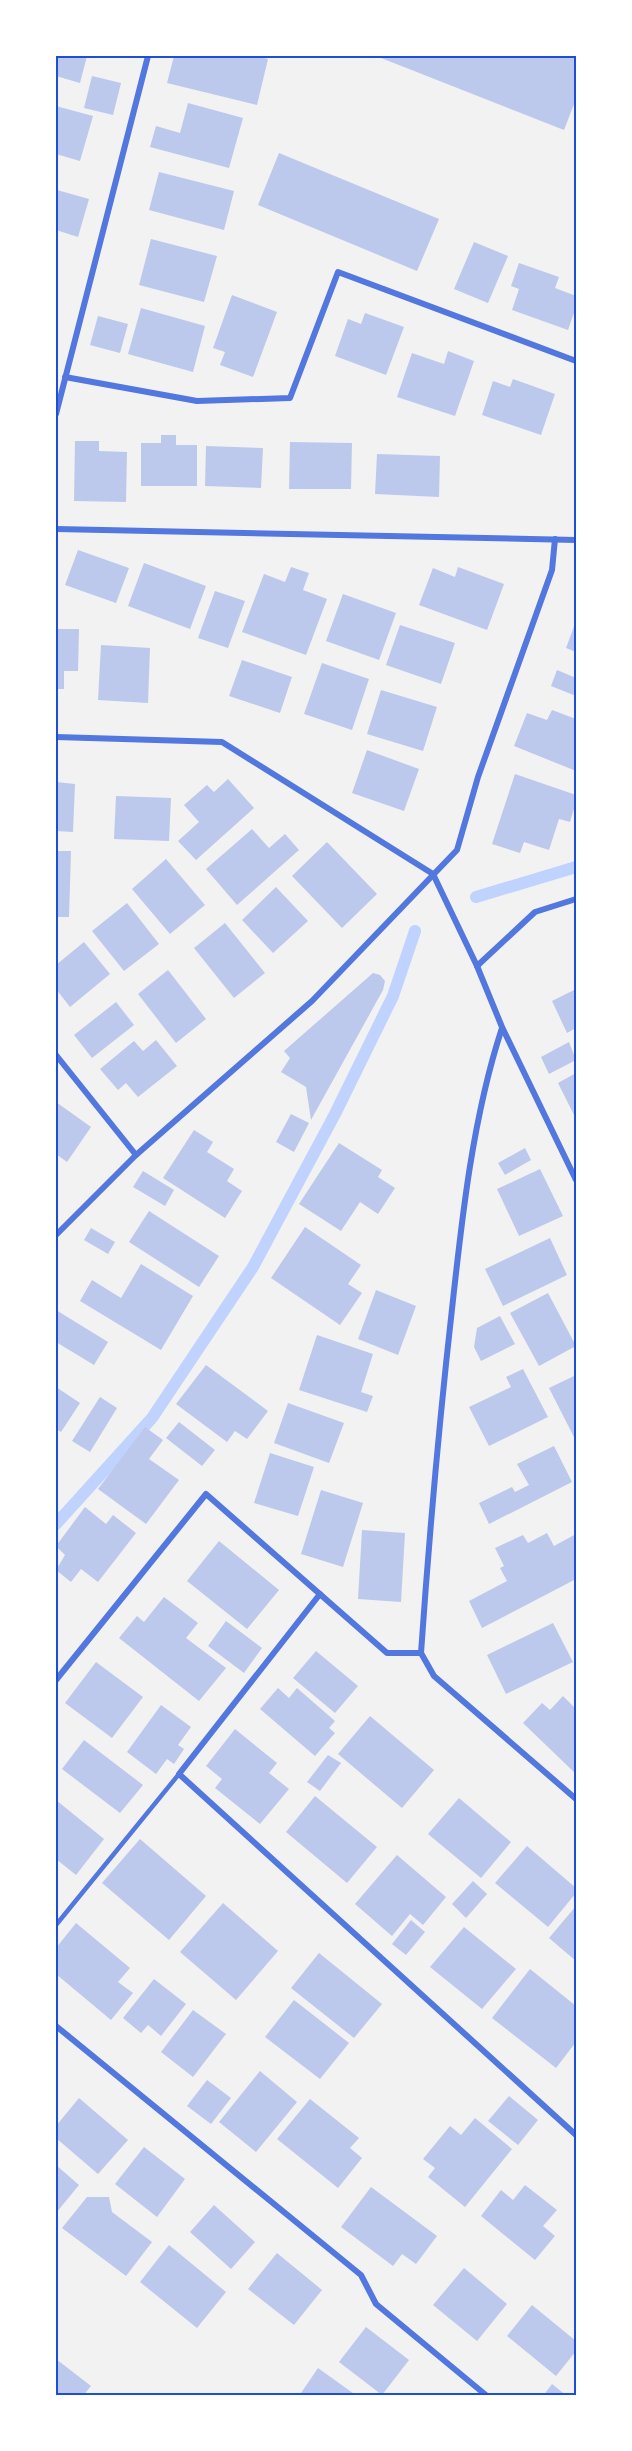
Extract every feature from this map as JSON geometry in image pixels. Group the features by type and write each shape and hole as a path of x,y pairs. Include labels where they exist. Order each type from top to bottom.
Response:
{"street":[{"path":"56,414 148,56"},
{"path":"65,377 197,401 290,398 338,272 576,361"},
{"path":"56,529 576,540"},
{"path":"56,1235 136,1155 312,1000 457,850 478,777 552,570 555,539"},
{"path":"56,737 222,742 433,874 477,966 502,1027 576,1180"},
{"path":"477,966 535,912 576,899"},
{"path":"502,1027 488,1070 460,1229 435,1461 421,1653 434,1676 576,1799"},
{"path":"56,1055 136,1155"},
{"path":"56,1680 206,1494 387,1653 421,1653"},
{"path":"320,1594 179,1774 576,2135"},
{"path":"56,2027 361,2275 376,2304 487,2396"}],"lane":[{"path":"56,1925 179,1774"}],"building":[{"path":"56,56 87,56 80,83 56,76"},
{"path":"174,56 256,56 268,59 257,105 167,83"},
{"path":"376,56 576,56 576,99 564,130"},
{"path":"92,76 121,83 113,115 84,108"},
{"path":"188,103 243,118 229,168 150,147 156,126 180,133"},
{"path":"56,106 93,116 80,161 56,154"},
{"path":"279,153 439,219 417,271 258,205"},
{"path":"159,172 234,191 224,230 149,210"},
{"path":"57,190 89,199 78,237 56,230"},
{"path":"151,239 217,256 204,302 139,285"},
{"path":"474,242 508,256 488,303 454,289"},
{"path":"519,263 559,277 555,288 576,296 576,307 568,330 512,310 519,289 511,286"},
{"path":"232,295 277,312 253,377 220,365 225,352 213,348"},
{"path":"141,308 205,326 193,372 128,354"},
{"path":"365,313 404,327 386,375 335,356 348,319 361,324"},
{"path":"98,316 128,324 120,353 90,345"},
{"path":"448,351 474,361 455,416 397,397 412,353 444,364"},
{"path":"513,379 555,394 541,435 482,415 493,381 510,387"},
{"path":"161,435 176,435 176,445 197,445 197,486 141,486 141,443 161,443"},
{"path":"75,441 99,441 99,451 127,452 126,502 74,501"},
{"path":"290,442 352,443 351,489 289,489"},
{"path":"206,446 263,448 261,488 205,486"},
{"path":"377,454 440,456 439,497 375,494"},
{"path":"78,550 129,568 116,603 65,585"},
{"path":"144,563 206,586 190,629 128,606"},
{"path":"291,567 309,573 303,590 327,599 306,655 242,632 264,574 285,582"},
{"path":"458,567 504,584 487,630 419,605 433,568 455,577"},
{"path":"215,591 245,601 228,648 198,638"},
{"path":"343,594 396,613 379,660 326,641"},
{"path":"576,621 576,652 566,648"},
{"path":"400,625 455,643 441,684 386,665"},
{"path":"56,629 79,629 78,671 64,671 64,689 56,689"},
{"path":"101,645 150,648 148,703 98,700"},
{"path":"242,660 292,677 280,713 229,696"},
{"path":"322,663 369,679 352,730 304,714"},
{"path":"557,670 576,678 576,696 551,686"},
{"path":"381,690 437,707 423,751 367,734"},
{"path":"552,710 576,719 576,771 514,746 527,713 547,720"},
{"path":"367,750 419,769 404,811 352,793"},
{"path":"515,774 576,795 570,822 559,819 549,850 524,842 520,853 492,844"},
{"path":"228,779 254,808 196,860 178,841 199,822 184,805 207,785 214,792"},
{"path":"56,782 75,784 73,832 56,831"},
{"path":"116,796 171,798 169,841 114,839"},
{"path":"252,829 269,848 285,834 299,850 237,905 206,869"},
{"path":"327,842 377,894 342,928 292,876"},
{"path":"56,851 71,851 69,917 56,917"},
{"path":"166,859 205,905 170,934 132,889"},
{"path":"276,887 308,921 273,953 242,920"},
{"path":"127,903 159,944 124,971 92,931"},
{"path":"225,923 265,973 234,998 194,948"},
{"path":"84,942 110,974 70,1007 56,989 56,965"},
{"path":"168,970 206,1019 176,1043 138,994"},
{"path":"373,973 380,975 385,981 383,990 311,1120 306,1087 281,1072 290,1058 284,1051"},
{"path":"576,989 576,1028 567,1033 552,1001"},
{"path":"116,1002 134,1025 92,1058 74,1035"},
{"path":"156,1040 177,1066 138,1097 126,1083 118,1090 100,1069 134,1041 143,1051"},
{"path":"569,1042 576,1060 549,1074 541,1057"},
{"path":"576,1073 576,1119 558,1083"},
{"path":"56,1102 91,1127 67,1162 56,1154"},
{"path":"291,1114 309,1123 294,1152 276,1142"},
{"path":"194,1130 213,1142 207,1152 234,1169 227,1181 242,1191 225,1218 163,1178"},
{"path":"339,1143 382,1170 378,1177 395,1188 378,1214 360,1202 341,1231 299,1204"},
{"path":"525,1148 531,1160 505,1175 498,1163"},
{"path":"540,1169 563,1216 519,1236 497,1189"},
{"path":"143,1171 174,1190 165,1206 133,1187"},
{"path":"149,1211 219,1256 199,1287 129,1242"},
{"path":"305,1227 361,1265 348,1284 362,1293 340,1325 271,1278"},
{"path":"91,1228 115,1242 108,1254 84,1240"},
{"path":"550,1238 567,1275 503,1306 485,1269"},
{"path":"141,1264 193,1296 161,1350 80,1301 92,1280 121,1298"},
{"path":"376,1290 416,1306 398,1355 358,1339"},
{"path":"548,1293 576,1346 539,1366 510,1313"},
{"path":"56,1310 108,1342 94,1365 56,1342"},
{"path":"500,1316 515,1344 481,1361 474,1347 477,1328"},
{"path":"317,1335 373,1354 361,1392 373,1396 367,1412 299,1390"},
{"path":"206,1365 268,1411 247,1439 235,1431 227,1442 176,1404"},
{"path":"523,1369 548,1417 489,1446 469,1407 511,1387 506,1377"},
{"path":"576,1375 576,1441 549,1388"},
{"path":"56,1387 80,1403 61,1432 56,1429"},
{"path":"100,1397 117,1408 90,1452 72,1441"},
{"path":"288,1403 344,1423 329,1463 274,1443"},
{"path":"179,1422 215,1450 202,1466 166,1438"},
{"path":"145,1427 163,1440 149,1459 179,1480 146,1524 98,1489"},
{"path":"554,1446 572,1482 489,1524 479,1503 512,1487 515,1492 529,1485 517,1464"},
{"path":"270,1453 314,1467 298,1516 254,1503"},
{"path":"321,1490 363,1503 343,1567 301,1554"},
{"path":"85,1507 106,1524 113,1515 136,1533 98,1582 81,1569 71,1582 56,1570 65,1555 56,1546"},
{"path":"362,1530 405,1533 401,1602 358,1599"},
{"path":"547,1533 554,1546 576,1534 576,1579 482,1628 469,1601 507,1581 500,1568 504,1566 495,1548 523,1535 528,1543"},
{"path":"219,1541 279,1590 247,1629 187,1581"},
{"path":"164,1597 198,1623 186,1638 226,1668 199,1701 119,1638 137,1616 144,1622"},
{"path":"226,1621 262,1648 244,1673 208,1646"},
{"path":"553,1623 573,1662 506,1694 487,1655"},
{"path":"316,1651 358,1686 335,1713 293,1678"},
{"path":"96,1662 143,1697 112,1738 65,1703"},
{"path":"278,1688 289,1698 297,1688 335,1721 329,1728 335,1733 315,1756 260,1709"},
{"path":"563,1696 576,1709 576,1774 523,1723 542,1703 550,1710"},
{"path":"161,1705 191,1727 178,1745 184,1749 174,1764 167,1759 156,1774 127,1752"},
{"path":"370,1716 434,1770 402,1808 338,1754"},
{"path":"235,1729 277,1763 269,1773 289,1789 260,1824 215,1788 222,1779 206,1766"},
{"path":"84,1740 143,1785 120,1813 62,1769"},
{"path":"328,1755 341,1763 320,1791 307,1782"},
{"path":"315,1796 377,1847 347,1883 286,1832"},
{"path":"459,1798 511,1842 481,1878 428,1834"},
{"path":"56,1800 104,1839 76,1875 56,1859"},
{"path":"140,1839 206,1896 169,1940 102,1883"},
{"path":"527,1846 576,1888 576,1893 548,1927 495,1883"},
{"path":"397,1855 446,1897 423,1925 410,1914 392,1936 355,1904"},
{"path":"473,1881 487,1894 466,1918 452,1904"},
{"path":"223,1903 278,1951 236,2000 180,1952"},
{"path":"576,1906 576,1961 549,1938"},
{"path":"411,1920 425,1932 406,1955 392,1944"},
{"path":"76,1923 130,1968 118,1982 133,1993 111,2020 56,1974 56,1948"},
{"path":"464,1927 516,1969 482,2009 430,1967"},
{"path":"319,1953 382,2004 354,2038 291,1988"},
{"path":"530,1969 576,2006 576,2042 556,2068 492,2018"},
{"path":"154,1979 186,2004 161,2036 148,2025 141,2033 123,2018"},
{"path":"294,2000 349,2043 320,2079 265,2037"},
{"path":"193,2010 226,2034 193,2077 161,2052"},
{"path":"260,2071 297,2102 256,2152 219,2122"},
{"path":"207,2080 231,2098 211,2124 187,2106"},
{"path":"509,2096 538,2120 518,2145 488,2121"},
{"path":"79,2098 128,2140 98,2174 56,2138 56,2126"},
{"path":"310,2099 359,2138 350,2148 362,2158 338,2188 277,2139"},
{"path":"475,2118 512,2149 465,2207 428,2177 435,2168 423,2159 450,2126 461,2135"},
{"path":"144,2147 185,2179 157,2217 115,2184"},
{"path":"56,2165 79,2185 56,2213"},
{"path":"525,2185 557,2210 543,2226 555,2236 535,2260 481,2216 501,2190 513,2200"},
{"path":"371,2187 437,2236 416,2264 402,2254 393,2266 341,2227"},
{"path":"87,2197 109,2197 112,2212 152,2242 126,2276 62,2228"},
{"path":"214,2205 255,2242 231,2269 190,2232"},
{"path":"169,2245 226,2292 197,2328 140,2282"},
{"path":"277,2253 322,2290 294,2325 248,2289"},
{"path":"464,2268 507,2304 477,2341 433,2305"},
{"path":"532,2305 576,2341 576,2351 556,2376 507,2336"},
{"path":"366,2327 409,2360 382,2395 339,2362"},
{"path":"56,2359 91,2386 83,2396 56,2396"},
{"path":"318,2368 357,2396 299,2396"},
{"path":"552,2384 567,2396 543,2396"}],"waterway":[{"path":"476,897 576,867"},
{"path":"56,1524 152,1418 253,1267 335,1114 393,996 415,931"}]}
